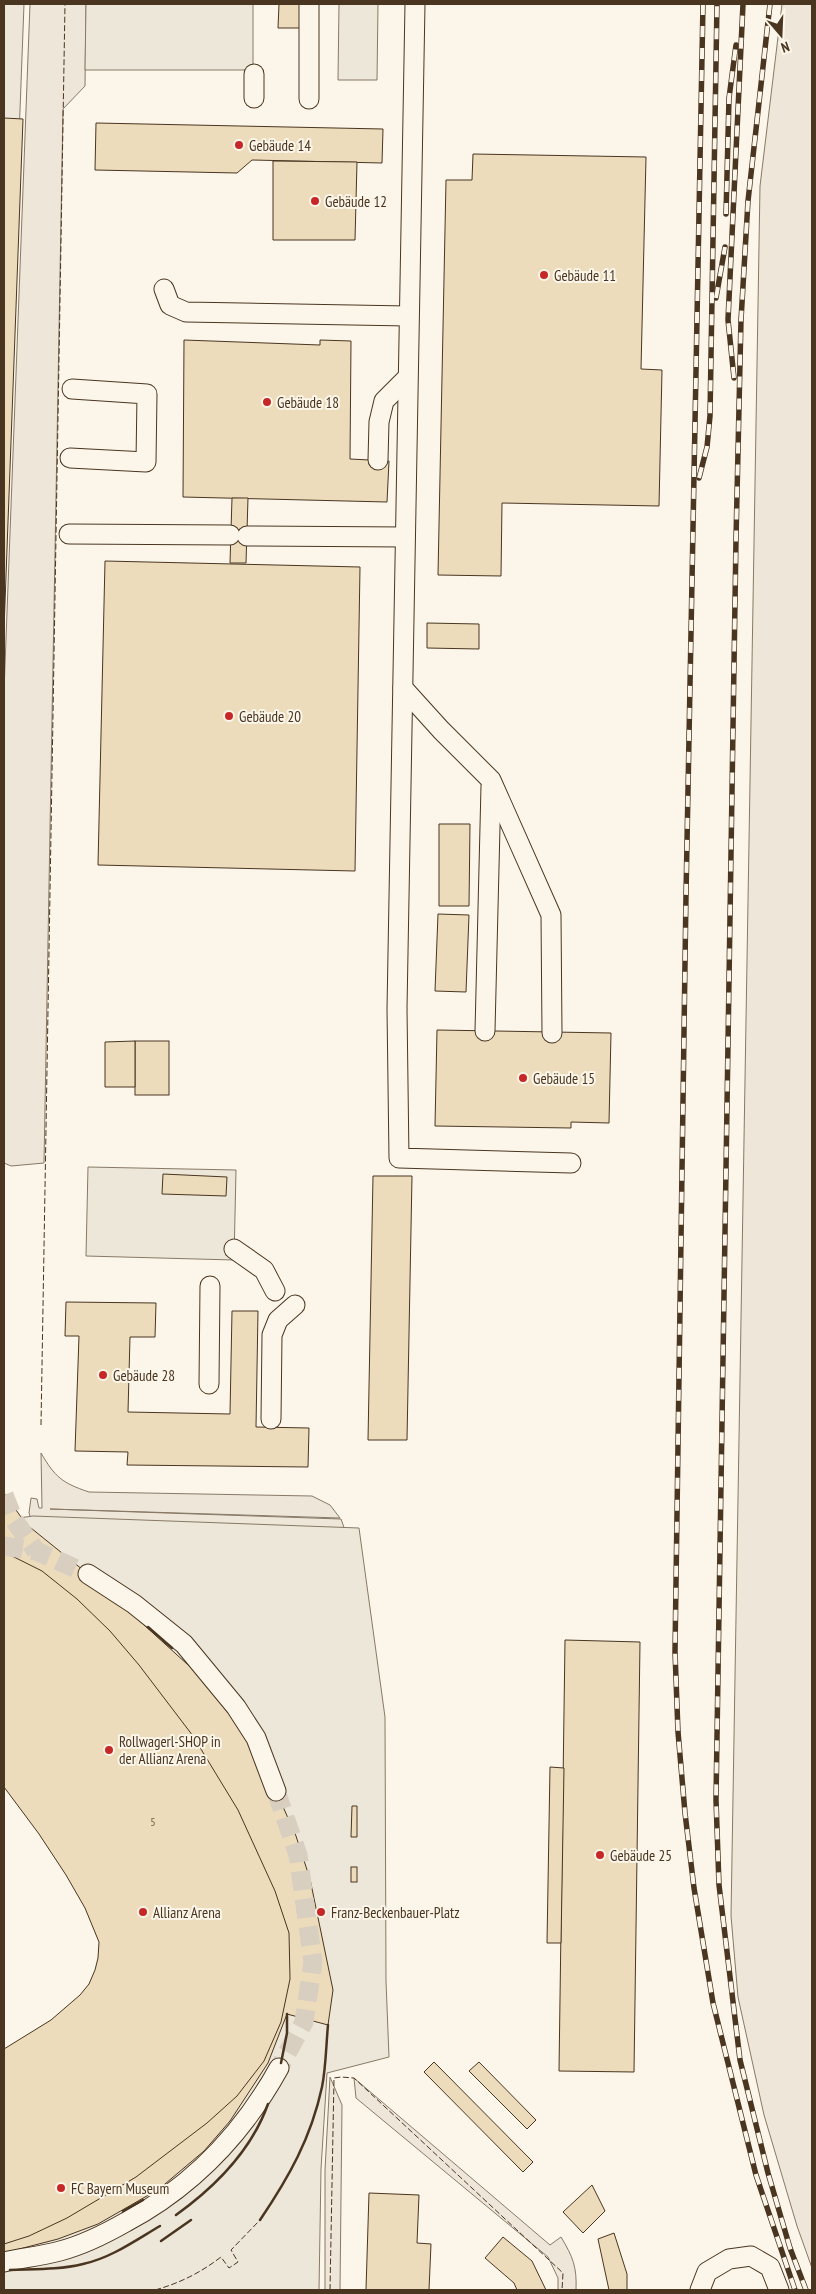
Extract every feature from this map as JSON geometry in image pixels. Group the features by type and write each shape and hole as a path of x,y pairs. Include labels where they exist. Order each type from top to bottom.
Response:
{"lane":[{"path":"308,98 309,4"},
{"path":"415,4 397,1009 399,1158 571,1163"},
{"path":"254,74 254,98"},
{"path":"164,289 170,305 186,312 408,316"},
{"path":"378,460 379,422 384,401 407,378"},
{"path":"70,458 146,462 147,394 72,389"},
{"path":"69,534 405,537"},
{"path":"403,688 441,730 491,780 550,915 552,1033"},
{"path":"485,1031 491,780"},
{"path":"234,1248 264,1270 274,1291"},
{"path":"209,1384 210,1286"},
{"path":"270,1419 272,1335 278,1320 294,1305"},
{"path":"88,1574 134,1604 184,1644 236,1707 256,1738 276,1792"},
{"path":"4,2262 61,2251 104,2235 173,2194 222,2150 265,2094 280,2068"},
{"path":"700,2290 707,2272 729,2259 751,2256 770,2267 779,2290"}],"shaded area":[{"path":"4,4 24,4 8,429 4,441"},
{"path":"30,4 86,4 85,86 63,109 44,1163 11,1166 4,1163 4,692"},
{"path":"86,4 253,4 253,70 85,70"},
{"path":"339,4 378,4 377,80 338,80"},
{"path":"782,4 812,4 812,2268 797,2226 764,2115 738,1997 731,1916 760,186"},
{"path":"88,1167 236,1170 234,1260 86,1256"},
{"path":"41,1453 55,1474 66,1482 89,1492 312,1496 330,1505 340,1518 50,1509 341,1519 347,1536 31,1519 29,1513 31,1498 37,1499 39,1508 42,1508"},
{"name":"Franz-Beckenbauer-Platz","path":"33,1516 359,1528 385,1717 386,1981 389,2057 327,2073 321,2169 319,2290 4,2290 4,2217 23,2210 155,2132 34,1598 4,1584 4,1520"},
{"path":"330,2077 342,2105 340,2290 325,2290 325,2170"},
{"path":"354,2078 550,2245 561,2237 569,2250 573,2262 576,2275 576,2290 558,2290 558,2278 548,2257 356,2098"}],"building":[{"path":"279,4 317,4 316,28 278,28"},
{"path":"4,118 23,119 4,630"},
{"name":"Gebäude 14","path":"96,123 383,129 382,163 252,160 237,173 95,170"},
{"name":"Gebäude 11","path":"473,154 646,157 641,369 662,370 659,506 502,503 501,576 438,575 446,180 472,180"},
{"name":"Gebäude 12","path":"273,161 357,162 355,240 273,240"},
{"name":"Gebäude 18","path":"184,340 320,345 320,340 351,341 350,459 389,461 387,502 183,497"},
{"path":"232,498 248,498 246,563 230,563"},
{"name":"Gebäude 20","path":"105,561 360,567 355,871 98,865"},
{"path":"427,623 479,624 479,649 427,648"},
{"path":"439,824 470,824 469,906 439,906"},
{"path":"438,914 469,915 466,992 435,991"},
{"name":"Gebäude 15","path":"437,1030 611,1033 609,1123 571,1122 571,1128 435,1126"},
{"path":"135,1041 169,1041 169,1095 135,1095"},
{"path":"135,1041 135,1087 105,1087 105,1042"},
{"path":"163,1174 227,1177 226,1196 162,1194"},
{"path":"373,1176 412,1176 407,1440 368,1440"},
{"name":"Gebäude 28","path":"66,1302 156,1303 155,1337 130,1337 128,1412 230,1414 232,1311 258,1311 256,1427 309,1428 308,1467 127,1465 128,1452 75,1451 79,1336 65,1336"},
{"path":"4,1493 26,1524 88,1574 198,1674 238,1724 276,1791 296,1836 310,1879 333,1990 328,2025 287,2014 268,2063 230,2121 204,2151 159,2189 98,2224 58,2239 4,2253 4,2217 57,2194 122,2155 154,2132 215,2080 241,2047 256,2013 264,1972 262,1931 250,1892 213,1817 171,1750 148,1717 96,1655 65,1624 34,1598 4,1584"},
{"name":"Allianz Arena","path":"4,1552 42,1571 77,1599 110,1631 139,1665 193,1736 238,1810 275,1891 289,1933 290,1979 281,2022 264,2061 237,2096 207,2123 136,2177 67,2218 29,2236 4,2244 4,2049 51,2020 80,1995 89,1984 95,1970 99,1942 85,1908 66,1875 39,1834 4,1787"},
{"name":"Gebäude 25","path":"565,1640 640,1642 634,2072 559,2071"},
{"path":"550,1767 564,1768 561,1943 547,1943"},
{"path":"352,1806 357,1806 357,1837 351,1837"},
{"path":"351,1867 357,1867 357,1882 351,1882"},
{"path":"434,2062 533,2162 523,2172 424,2072"},
{"path":"479,2062 536,2120 527,2129 469,2071"},
{"path":"592,2185 605,2211 583,2233 563,2212"},
{"path":"369,2193 419,2195 417,2243 431,2244 429,2290 366,2290"},
{"path":"614,2233 627,2274 627,2290 609,2290 598,2239"},
{"path":"503,2237 532,2261 546,2290 517,2290 514,2283 485,2258"}],"tunnel":[{"path":"4,1495 14,1520 36,1551"},
{"path":"4,1546 36,1551 88,1574"},
{"path":"276,1791 298,1855 313,1962 304,2022 279,2068"}],"railway":[{"path":"703,4 686,895 675,1652 678,1732 694,1888 713,2003 756,2175 795,2290"},
{"path":"699,478 707,447 710,416 717,4"},
{"path":"734,378 728,320 743,4"},
{"path":"770,4 748,201 741,320 716,1800 719,1885 740,2060 768,2173 790,2248 806,2290"},
{"path":"726,214 729,98 736,45"},
{"path":"716,298 725,247"}],"fence":[{"path":"41,1425 65,4"},
{"path":"330,2290 334,2078 341,2077 354,2078 563,2273 562,2290"},
{"path":"155,2290 190,2277 221,2257 229,2268 238,2262 231,2250 260,2220"}],"wall":[{"path":"148,1627 172,1648"},
{"path":"281,2063 287,2033 287,2014"},
{"path":"260,2220 298,2156 312,2123 322,2087 328,2025"},
{"path":"176,2215 205,2192 231,2166 261,2121 268,2104"},
{"path":"123,2211 143,2200"},
{"path":"161,2241 191,2220"},
{"path":"10,2270 65,2267 93,2261 123,2248 160,2226"}],"place":[{"name":"Gebäude 14","path":"239,145"},
{"name":"Gebäude 12","path":"315,201"},
{"name":"Gebäude 11","path":"544,275"},
{"name":"Gebäude 18","path":"267,402"},
{"name":"Gebäude 20","path":"229,716"},
{"name":"Gebäude 15","path":"523,1078"},
{"name":"Gebäude 28","path":"103,1375"},
{"name":"Rollwagerl-SHOP in der Allianz Arena","path":"109,1750"},
{"name":"Gebäude 25","path":"600,1855"},
{"name":"Allianz Arena","path":"143,1912"},
{"name":"Franz-Beckenbauer-Platz","path":"321,1912"},
{"name":"FC Bayern Museum","path":"61,2188"}]}
